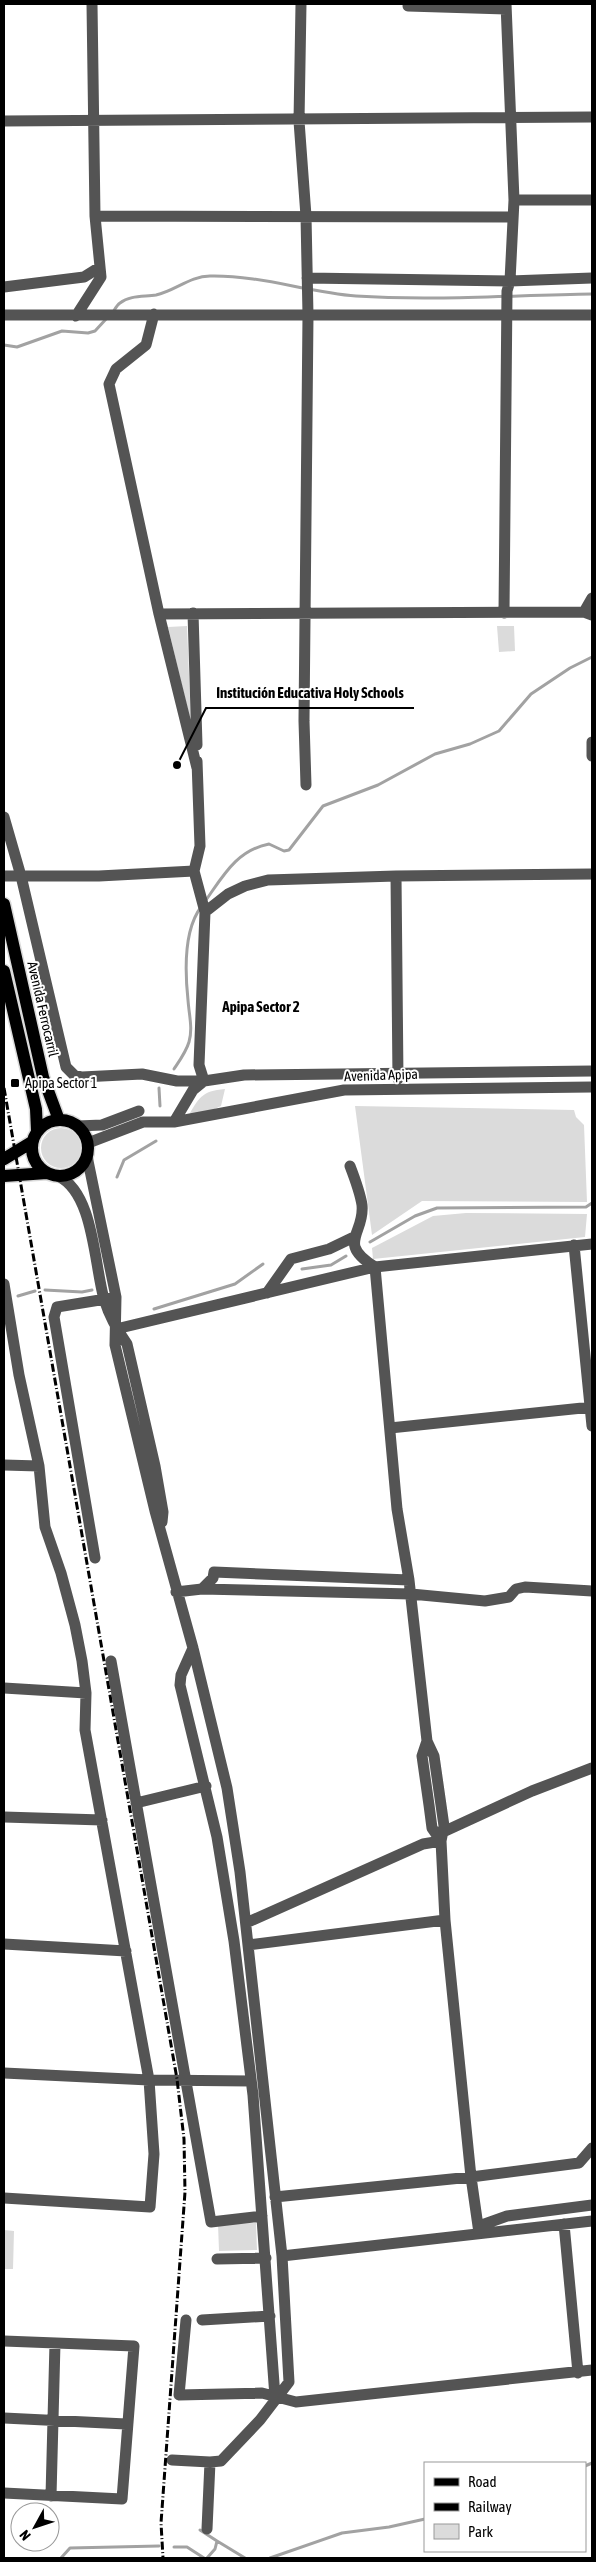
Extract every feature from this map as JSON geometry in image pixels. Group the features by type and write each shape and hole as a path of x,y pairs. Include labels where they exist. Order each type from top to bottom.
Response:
{"main road":[{"name":"Avenida Ferrocarril","path":"4,904 43,1077 59,1120"},
{"path":"4,971 36,1109 34,1160 52,1175"},
{"path":"4,1158 35,1137 47,1123 59,1120 78,1126 88,1143 87,1156 76,1171 52,1175 4,1176"}],"street":[{"path":"76,316 101,277 95,216 92,4"},
{"path":"301,4 299,121 306,216 308,315 304,721 306,785"},
{"path":"408,6 506,6 514,200 510,281 507,291 504,612"},
{"path":"4,121 299,121 592,117"},
{"path":"514,200 592,200"},
{"path":"95,216 513,217"},
{"path":"4,287 84,277 100,267"},
{"path":"307,278 510,281 592,278"},
{"path":"154,314 146,345 116,369 109,384 159,614 198,768"},
{"path":"4,315 592,315"},
{"path":"159,614 588,613 592,598"},
{"path":"174,1122 192,1090 204,1081 199,1065 205,912 194,870 200,846 193,614"},
{"path":"592,742 592,756"},
{"path":"4,817 21,876"},
{"path":"4,876 99,876 194,870"},
{"path":"205,912 228,894 245,886 268,880 396,876 592,874"},
{"name":"Avenida Apipa","path":"21,876 66,1067 74,1075 82,1077 142,1074 177,1081 204,1081 244,1075 592,1070"},
{"path":"396,876 397,1073 399,1088"},
{"name":"Avenida Apipa","path":"88,1143 143,1122 174,1122 344,1090 592,1087"},
{"path":"78,1126 102,1125 139,1111"},
{"path":"87,1156 116,1297 115,1345 155,1511 162,1530 176,1592 193,1648 227,1788 246,1923 282,2256 289,2382 275,2397 260,2420 221,2461 172,2460"},
{"path":"350,1166 362,1205 354,1237 358,1253 375,1267 398,1509 411,1594 427,1741 422,1756 432,1828 442,1836 445,1920 471,2177 479,2230"},
{"path":"52,1175 66,1180 83,1202 104,1300 116,1329"},
{"path":"267,1293 291,1259 329,1249 354,1237"},
{"path":"116,1329 375,1267 592,1244"},
{"path":"574,1245 592,1426"},
{"path":"4,1289 19,1375 39,1466 44,1526 61,1573 75,1625 86,1693 85,1730 149,2080 154,2154 150,2207 4,2198"},
{"path":"95,1558 54,1317 57,1307 116,1297"},
{"path":"390,1428 591,1407"},
{"path":"4,1465 39,1466"},
{"path":"202,1589 213,1578 214,1572 409,1580"},
{"path":"176,1592 202,1589 411,1594 485,1601 509,1597 516,1589 524,1587 592,1591"},
{"path":"193,1648 181,1676 180,1685 217,1837 234,1941 251,2081 266,2258 275,2397"},
{"path":"111,1661 211,2222 262,2216"},
{"path":"4,1688 86,1693"},
{"path":"246,1923 442,1836 516,1798 592,1768"},
{"path":"136,1803 206,1786"},
{"path":"4,1817 102,1820"},
{"path":"248,1945 445,1920"},
{"path":"4,1944 126,1951"},
{"path":"4,2073 149,2080 251,2081"},
{"path":"275,2197 471,2177 579,2162 592,2148"},
{"path":"479,2230 507,2216 592,2204"},
{"path":"282,2256 479,2230 592,2221"},
{"path":"564,2224 578,2373"},
{"path":"217,2259 266,2258"},
{"path":"202,2320 270,2316"},
{"path":"186,2320 179,2395 262,2394 296,2402 476,2384 522,2376 578,2373 592,2370"},
{"path":"4,2341 134,2346 126,2424 127,2452 122,2499 4,2493"},
{"path":"51,2496 56,2343"},
{"path":"4,2418 126,2424"},
{"path":"207,2528 210,2462"}],"green space":[{"path":"187,626 191,723 168,627"},
{"path":"497,626 514,626 515,651 499,652"},
{"path":"225,1089 221,1106 200,1116 187,1118 202,1097 211,1092"},
{"path":"355,1106 574,1110 576,1117 584,1125 587,1202 422,1201 372,1235"},
{"path":"65,1128 72,1131 78,1137 81,1148 80,1156 72,1165 65,1168 57,1168 50,1165 42,1156 41,1144 44,1137 53,1129"},
{"path":"466,1213 587,1214 585,1237 373,1259 372,1248 433,1216"},
{"path":"256,2223 257,2250 219,2251 218,2224"},
{"path":"4,2230 14,2231 13,2269 4,2269"}],"waterway":[{"path":"113,312 124,300 156,295 196,278 210,276 247,278 356,296 444,298 592,294"},
{"path":"4,345 17,347 62,331 88,333 95,331 107,318"},
{"path":"206,900 232,865 248,852 269,844 284,851 289,850 323,806 378,785 435,754 470,744 499,731 531,694 570,668 592,657"},
{"path":"174,1069 183,1056 191,1032 186,977 187,952 191,928 201,907"},
{"path":"159,1088 160,1106"},
{"path":"117,1177 124,1160 156,1141"},
{"path":"370,1242 415,1216 437,1208 586,1207 592,1203"},
{"path":"302,1269 331,1265 346,1256"},
{"path":"154,1309 235,1284 263,1264"},
{"path":"45,1290 82,1292 92,1290"},
{"path":"18,1296 35,1291"},
{"path":"586,2466 592,2463"},
{"path":"270,2558 342,2533 389,2527 424,2519"},
{"path":"200,2530 217,2541"},
{"path":"207,2558 215,2549 217,2541 245,2558"},
{"path":"61,2558 70,2548 159,2546"},
{"path":"174,2547 187,2547 204,2558"}],"railway":[{"path":"4,1088 177,2079 184,2139 185,2192 161,2523 163,2558"}],"place":[{"name":"Institución Educativa Holy Schools","path":"177,765"},
{"name":"Apipa Sector 1","path":"15,1083"}],"district":[{"name":"Apipa Sector 2","path":"261,1007"}]}
